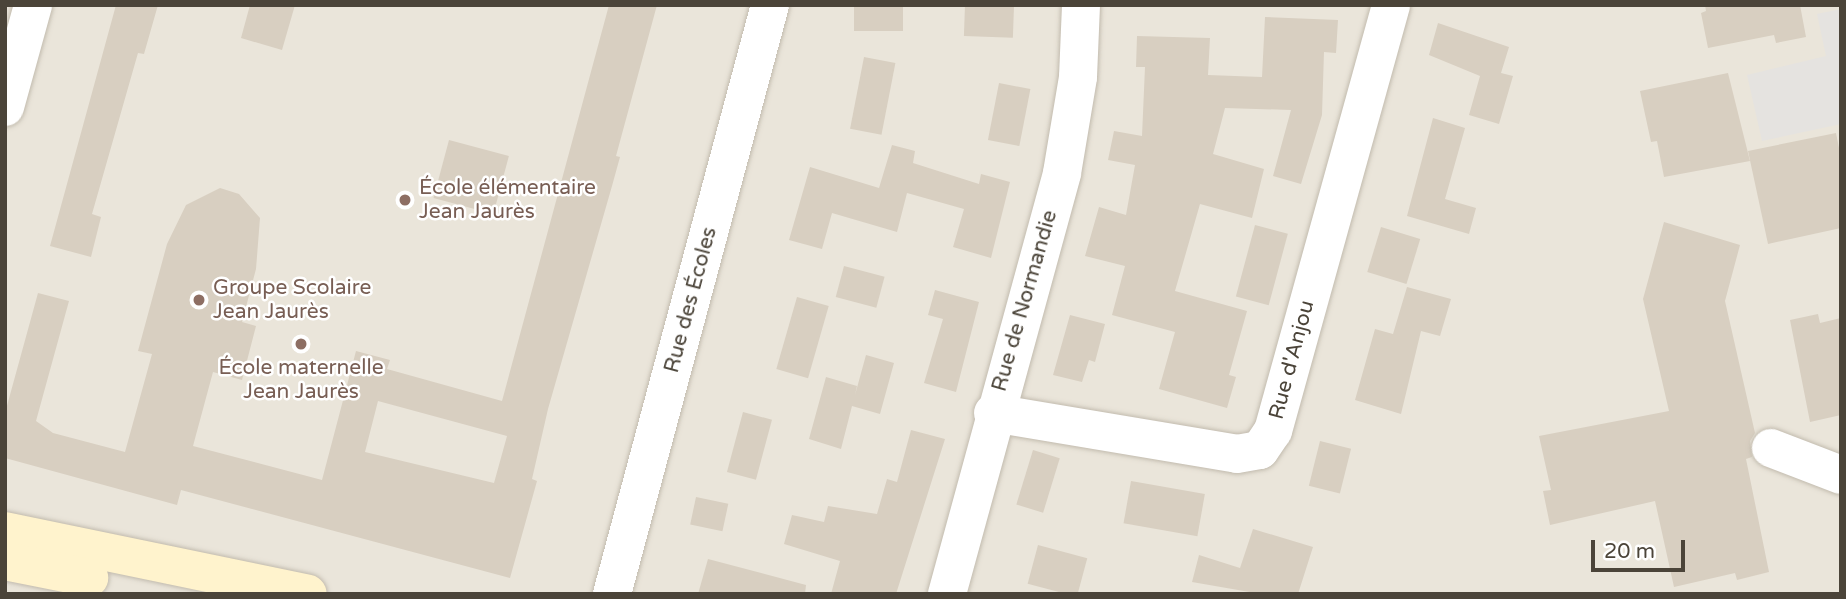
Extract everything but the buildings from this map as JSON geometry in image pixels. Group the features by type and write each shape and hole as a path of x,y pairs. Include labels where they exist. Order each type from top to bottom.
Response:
{"main road":[{"path":"5,531 309,594"},
{"path":"5,561 171,594"}],"street":[{"path":"5,107 33,5"},
{"name":"Rue des Écoles","path":"612,594 770,5"},
{"name":"Rue de Normandie","path":"947,594 993,413 1062,173 1078,77 1081,5"},
{"name":"Rue d'Anjou","path":"993,413 1237,454 1260,450 1273,431 1391,5"},
{"path":"1772,448 1841,475"}],"shaded area":[{"path":"5,5 1841,5 1841,594 5,594"},
{"path":"1841,9 1841,124 1762,141 1747,75 1826,56 1817,14"}],"place":[{"name":"École élémentaire Jean Jaurès","path":"405,200"},
{"name":"Groupe Scolaire Jean Jaurès","path":"199,300"},
{"name":"École maternelle Jean Jaurès","path":"301,344"}]}
